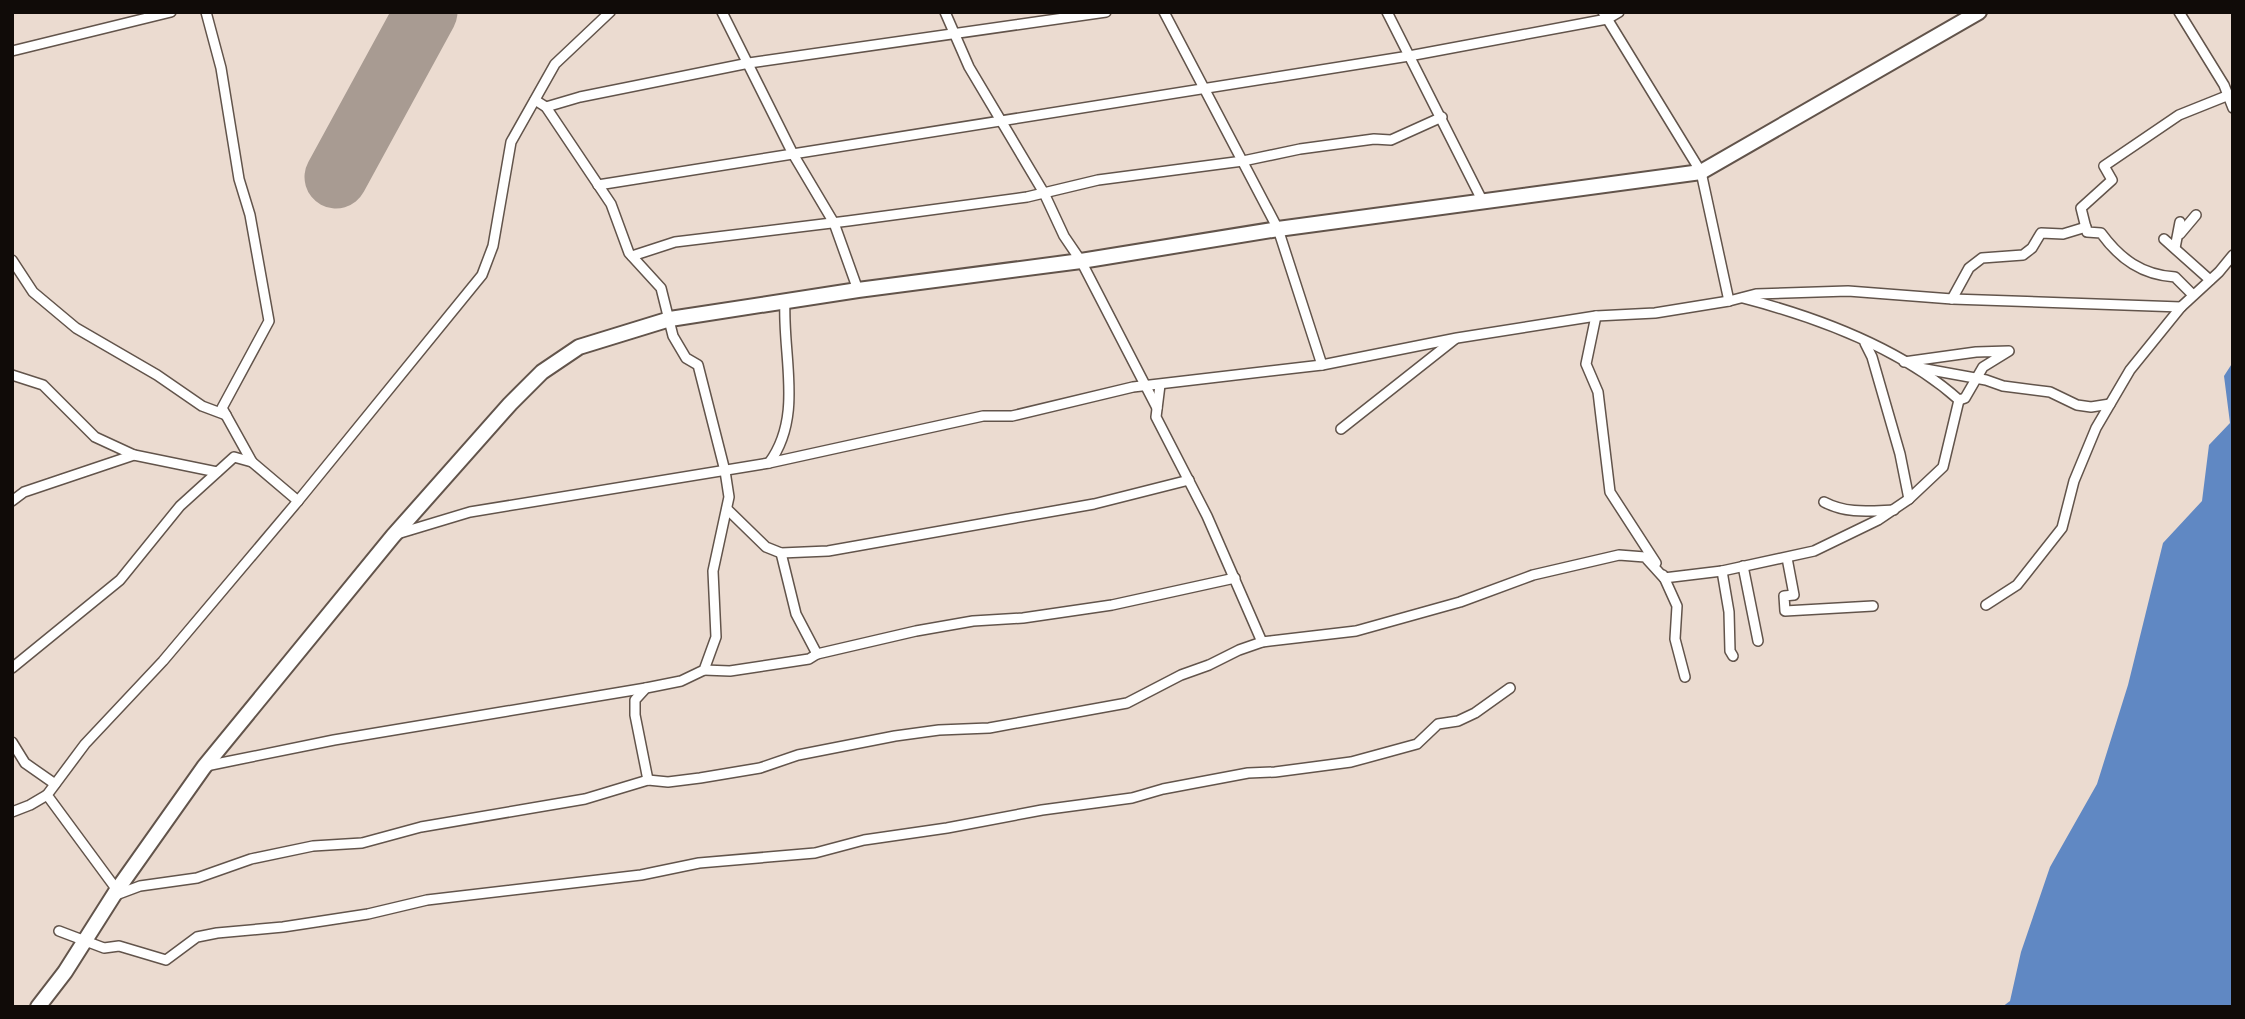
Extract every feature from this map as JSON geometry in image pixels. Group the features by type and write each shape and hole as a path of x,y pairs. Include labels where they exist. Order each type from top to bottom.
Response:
{"main road":[{"path":"38,1007 65,972 83,941 204,766 393,536 510,404 542,372 579,347 670,318 1081,261 1278,229 1701,172 1979,12"}],"street":[{"path":"12,51 171,12"},
{"path":"206,12 221,68 239,179 250,215 269,321 222,408 252,462 298,501"},
{"path":"12,812 47,795 85,744 163,661 298,501 482,275 493,246 511,142 555,65 610,12"},
{"path":"722,12 793,154 834,223 858,290"},
{"path":"945,12 969,67 1044,193 1064,236 1081,261 1157,408"},
{"path":"546,107 580,97 749,63 1106,12"},
{"path":"1164,12 1278,229 1322,365"},
{"path":"1387,12 1483,202"},
{"path":"598,185 1409,56 1619,12"},
{"path":"2179,12 2224,85 2233,108"},
{"path":"1605,15 1701,172 1729,301"},
{"path":"2193,295 2175,277 2141,270 2114,250 2101,233 2087,232 2081,208 2112,180 2104,166 2179,115 2229,95"},
{"path":"536,100 546,107 611,204 632,256 661,288 673,336 686,358 698,365 729,497 713,571 716,637 704,670"},
{"path":"632,256 674,242 834,223 1044,193 1097,180 1243,160 1300,149 1374,139 1391,140 1442,117"},
{"path":"2179,235 2196,215"},
{"path":"2175,248 2180,222"},
{"path":"1952,299 1969,268 1982,258 2023,255 2032,248 2041,233 2063,234 2085,228"},
{"path":"2164,239 2210,280"},
{"path":"1986,605 2017,585 2062,528 2074,481 2096,428 2130,370 2181,307 2233,255"},
{"path":"12,260 33,292 76,328 157,375 202,406 226,415"},
{"path":"393,536 470,512 769,463 983,416 1012,416 1144,386 1322,365 1457,338 1596,316 1655,313 1756,294 1849,291 1952,299 2181,307"},
{"path":"1743,298 1795,312 1863,341 1937,380 1959,400"},
{"path":"769,463 778,450 786,426 790,396 784,323 785,301"},
{"path":"1596,316 1586,364 1598,392 1610,492 1664,578 1677,606 1675,639 1685,677"},
{"path":"1341,429 1457,338"},
{"path":"1863,341 1872,357 1900,454 1909,499"},
{"path":"1908,364 1976,352 2009,351 1983,367 1965,398 1959,400"},
{"path":"1908,364 2003,386 2050,392 2077,405 2091,407 2110,404"},
{"path":"12,375 43,385 95,437 134,455 217,472"},
{"path":"1160,385 1156,417 1236,578 1262,642"},
{"path":"1664,578 1722,571 1787,558 1829,544 1878,520 1909,499 1943,467 1959,400"},
{"path":"12,501 24,492 134,455"},
{"path":"12,668 120,580 180,506 234,457 252,462"},
{"path":"726,509 766,547 781,553 828,551 1094,504 1189,480"},
{"path":"1824,502 1836,508 1853,511 1894,510"},
{"path":"781,553 796,614 817,654"},
{"path":"47,795 116,893 140,886 197,878 251,859 313,846 362,843 421,827 585,799 649,780 668,782 700,778 760,768 798,755 895,736 939,730 989,728 1127,703 1181,675 1262,642 1356,631 1460,602 1533,575 1619,555 1645,557 1664,578"},
{"path":"1787,558 1794,595 1784,596 1785,611 1873,606"},
{"path":"1744,566 1758,640"},
{"path":"1722,571 1729,612 1730,651 1733,656"},
{"path":"204,766 334,740 646,688 681,681 704,670 730,671 810,659 817,654 916,631 973,621 1023,618 1112,605 1236,578"},
{"path":"646,688 635,700 635,715 649,780"},
{"path":"60,931 104,948 119,946 166,960 197,937 217,933 283,927 368,914 427,901 641,875 699,863 815,853 864,839 1132,797 1248,772 1275,772 1351,762 1416,744 1438,724 1458,722 1510,688"},
{"path":"12,742 25,763 55,784"}],"water":[{"path":"2233,362 2233,1007 2002,1007 2010,1001 2021,952 2050,867 2097,784 2128,685 2163,543 2202,501 2209,445 2230,423 2224,376"}],"runway":[{"path":"336,177 426,12"}]}
